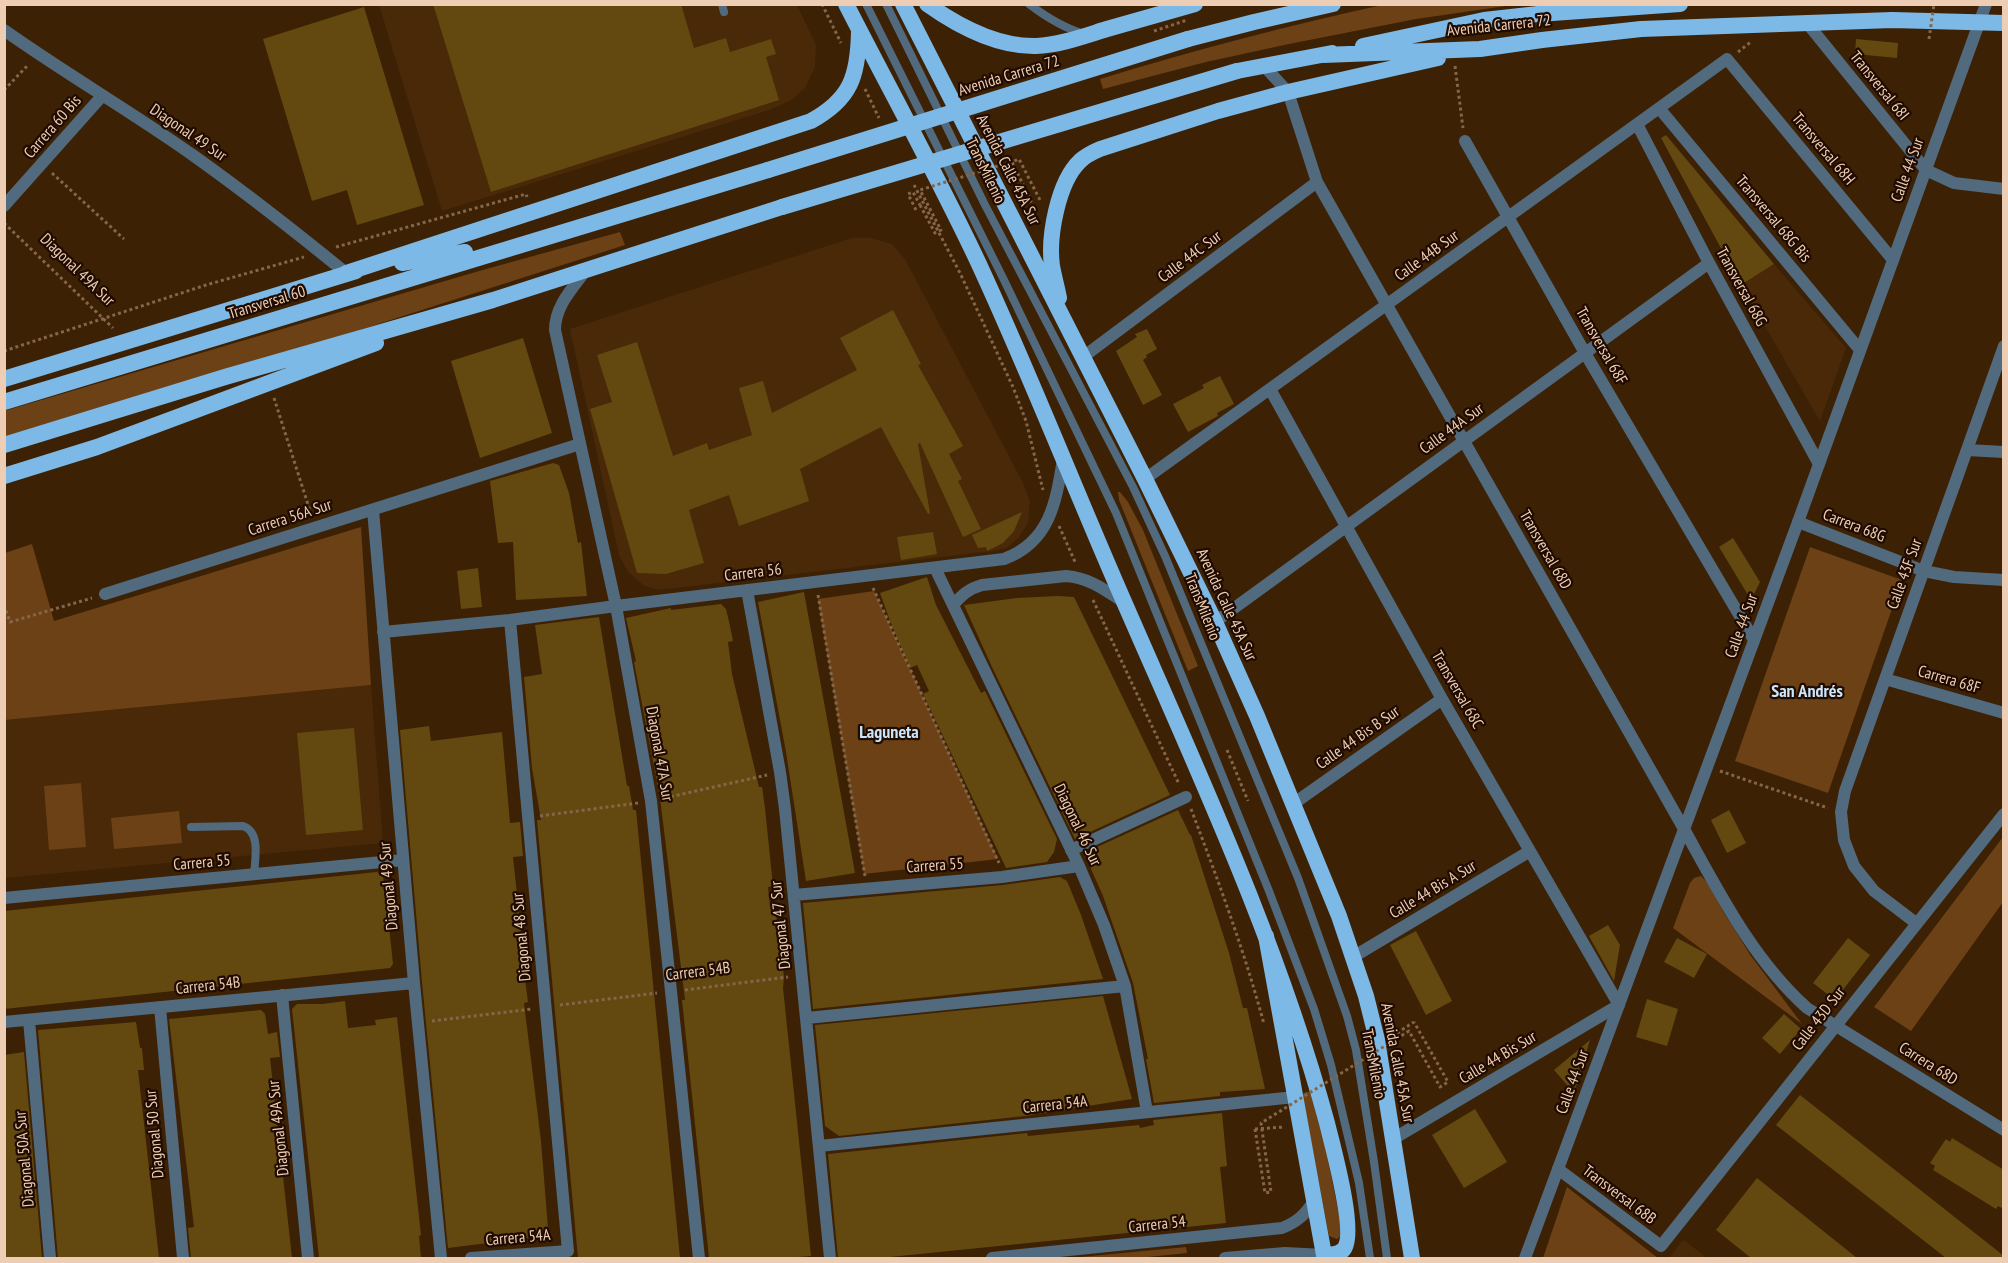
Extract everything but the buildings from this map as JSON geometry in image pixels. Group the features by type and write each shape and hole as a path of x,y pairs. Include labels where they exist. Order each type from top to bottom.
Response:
{"highway":[{"path":"846,4 971,248 1035,390 1219,819 1266,936 1302,1039 1334,1150 1349,1229 1347,1244 1342,1251 1329,1255 1288,1098 1266,936"},
{"name":"Avenida Calle 45A Sur","path":"903,4 1145,479 1215,622 1257,716 1339,916 1366,996 1377,1040 1412,1258"},
{"path":"927,4 956,24 1007,43 1035,46 1050,45 1195,4"},
{"name":"Avenida Carrera 72","path":"768,170 1188,39 1333,4"},
{"name":"Avenida Carrera 72","path":"586,270 782,207 1237,71 1484,20 1680,4"},
{"name":"Avenida Carrera 72","path":"1323,55 1480,49 1641,29 1892,20 2004,24"},
{"path":"346,273 811,121 829,111 850,86 859,51 859,31"},
{"path":"1065,324 1052,265 1052,242 1057,209 1064,188 1071,172 1080,162 1100,149 1218,111 1288,92 1480,49"},
{"name":"Transversal 60","path":"4,402 768,170"},
{"name":"Transversal 60","path":"4,379 346,273 540,239"},
{"path":"4,445 225,377 493,300 586,270"},
{"path":"4,476 97,447 493,300"},
{"path":"158,332 204,340"}],"street":[{"name":"Calle 44 Sur","path":"1525,1258 1798,522 1986,4"},
{"name":"Transversal 68I","path":"1807,23 1926,170"},
{"name":"Diagonal 49 Sur","path":"4,30 193,155 346,273"},
{"name":"Calle 44B Sur","path":"1145,479 1727,59"},
{"name":"Transversal 68H","path":"1727,59 1893,260"},
{"name":"Transversal 68D","path":"1264,66 1288,92 1317,182 1734,917 1773,974 1808,1008 1835,1025"},
{"name":"Carrera 60 Bis","path":"4,206 102,96"},
{"name":"Transversal 68G Bis","path":"1659,108 1860,350"},
{"name":"Transversal 68G","path":"1637,124 1708,263 1819,464"},
{"name":"Transversal 68F","path":"1465,141 1585,353 1754,640"},
{"path":"1926,170 1954,183 2004,189"},
{"name":"Calle 44C Sur","path":"1083,357 1317,182"},
{"name":"Calle 44A Sur","path":"1215,622 1708,263"},
{"name":"Diagonal 47A Sur","path":"586,270 564,299 555,319 557,340 616,606 651,801 699,1258"},
{"name":"Calle 43F Sur","path":"1916,923 1874,891 1854,866 1844,840 1841,812 1845,790 2004,346"},
{"name":"Transversal 68C","path":"1270,389 1345,528 1619,1005"},
{"name":"Carrera 56A Sur","path":"105,594 580,444"},
{"path":"1967,450 2004,452"},
{"name":"Carrera 56","path":"383,633 510,620 1004,560 1024,550 1043,529 1057,499 1063,459"},
{"name":"Diagonal 49 Sur","path":"373,510 414,983 441,1258"},
{"name":"Carrera 68G","path":"1798,522 1924,571 1954,577 2004,580"},
{"name":"Diagonal 46 Sur","path":"935,568 1071,850 1104,926 1125,986 1147,1112"},
{"path":"953,605 963,593 982,585 1066,576 1083,578 1092,582 1125,603"},
{"name":"Diagonal 47 Sur","path":"747,590 780,772 830,1258"},
{"name":"Diagonal 48 Sur","path":"510,620 568,1251"},
{"name":"Carrera 68F","path":"1885,679 2004,713"},
{"name":"Calle 44 Bis B Sur","path":"1293,804 1442,699"},
{"path":"1071,850 1186,797"},
{"name":"Calle 43D Sur","path":"1661,1246 2004,814"},
{"name":"Calle 44 Bis A Sur","path":"1353,957 1530,851"},
{"name":"Carrera 55","path":"4,898 403,860"},
{"name":"Carrera 55","path":"794,895 1002,877 1079,867"},
{"name":"Carrera 54B","path":"4,1022 414,983"},
{"path":"807,1018 1125,986"},
{"name":"Diagonal 49A Sur","path":"282,995 308,1258"},
{"name":"Calle 44 Bis Sur","path":"1393,1139 1619,1005"},
{"name":"Diagonal 50 Sur","path":"160,1007 183,1258"},
{"name":"Diagonal 50A Sur","path":"29,1020 50,1258"},
{"name":"Carrera 68D","path":"1835,1025 2004,1130"},
{"name":"Carrera 54A","path":"819,1146 1288,1098"},
{"name":"Transversal 68B","path":"1558,1169 1661,1246"},
{"name":"Carrera 54","path":"992,1258 1282,1228 1303,1216 1314,1201"},
{"name":"Carrera 54A","path":"471,1258 568,1251"},
{"path":"1225,1258 1285,1253 1329,1255"}],"lane":[{"name":"TransMilenio","path":"866,4 1004,280 1116,513 1269,891 1311,999 1331,1065 1359,1183 1370,1258"},
{"name":"TransMilenio","path":"886,4 985,205 1137,497 1165,556 1298,878 1341,996 1356,1050 1388,1258"},
{"path":"1029,4 1071,30 1088,35"},
{"path":"191,827 243,826 250,828 254,834 254,875"}],"path":[{"path":"822,4 841,44"},
{"path":"1929,39 1934,4"},
{"path":"4,90 38,54"},
{"path":"1453,55 1465,141"},
{"path":"855,71 883,124"},
{"path":"1024,205 1031,201 1012,162 1019,159 1039,198"},
{"path":"42,164 124,239"},
{"path":"916,210 908,194 913,192 935,233 941,230 920,190 1004,164"},
{"path":"909,176 960,273 1013,387 1026,421 1043,490 1186,797 1225,897 1265,1028"},
{"path":"4,351 206,285 526,194"},
{"name":"Diagonal 49A Sur","path":"4,223 126,342"},
{"path":"4,231 8,226"},
{"path":"270,383 316,528"},
{"path":"867,575 998,859 1002,877"},
{"path":"816,582 867,888"},
{"path":"4,605 10,622 105,594"},
{"path":"1223,740 1248,801"},
{"path":"1707,767 1841,812"},
{"name":"Carrera 54B","path":"418,1023 802,976"},
{"path":"1286,1126 1255,1129 1265,1193 1271,1192 1261,1123 1379,1049 1409,1031 1440,1087 1448,1082 1414,1022 1397,1033"},
{"path":"1285,1117 1288,1098"}],"shaded area":[{"path":"1387,4 1513,5 1416,19 1289,44 1206,62 1103,89 1100,79 1243,38"},
{"path":"379,5 797,5 816,45 815,67 805,88 790,101 769,110 442,211"},
{"path":"620,232 625,245 169,391 5,437 4,411 479,271"},
{"path":"852,238 871,238 892,244 905,259 1022,481 1030,501 1028,523 1019,537 1007,548 992,551 658,590 643,585 628,572 619,555 570,329"},
{"path":"1774,264 1846,348 1820,421 1741,285"},
{"path":"1118,492 1128,502 1143,530 1198,666 1188,671 1119,500"},
{"path":"361,527 371,685 5,720 5,553 32,544 54,621"},
{"path":"1810,547 1902,580 1828,793 1735,761"},
{"path":"874,591 998,859 864,874 818,599"},
{"path":"371,685 383,843 5,878 5,720"},
{"path":"81,783 86,847 49,850 44,786"},
{"path":"179,811 182,843 114,849 111,818"},
{"path":"2003,837 2003,902 1911,1031 1874,1007"},
{"path":"1701,876 1707,882 1751,956 1802,1024 1673,928 1690,883 1694,878"},
{"path":"1310,1092 1323,1136 1343,1234 1337,1239 1329,1236 1302,1094"},
{"path":"1567,1187 1654,1255 1658,1258 1543,1258"},
{"path":"1683,1240 1693,1247 1707,1258 1669,1258"},
{"path":"1186,1247 1187,1253 1138,1258 1070,1258"}],"district":[{"name":"San Andrés","path":"1807,692"},
{"name":"Laguneta","path":"889,733"}]}
